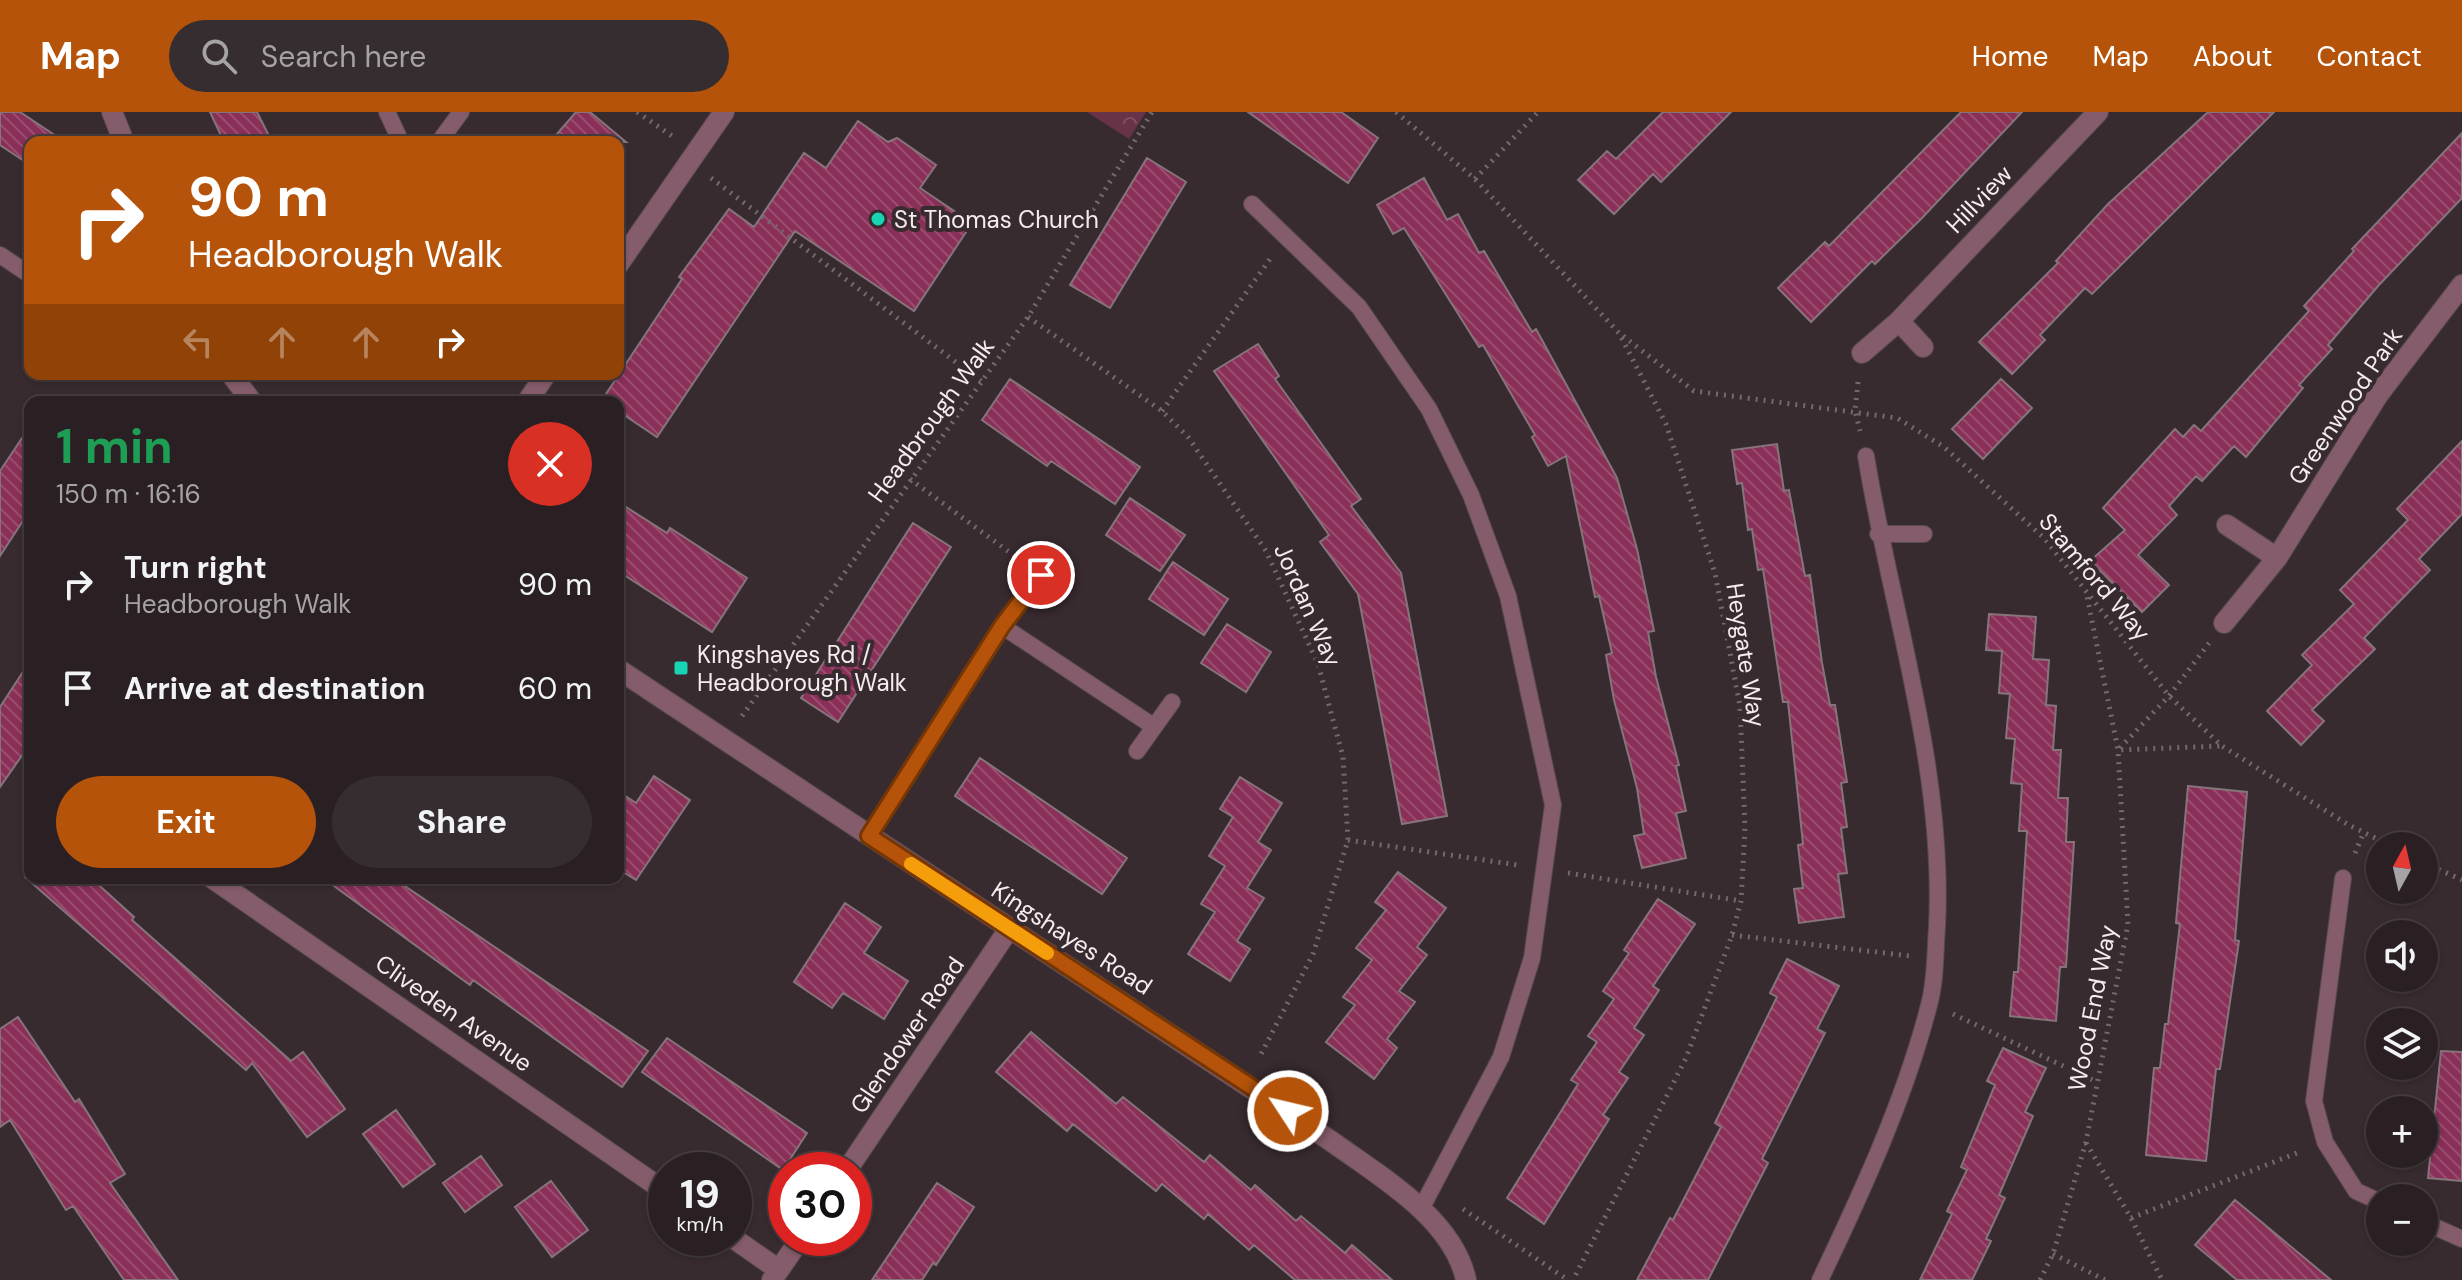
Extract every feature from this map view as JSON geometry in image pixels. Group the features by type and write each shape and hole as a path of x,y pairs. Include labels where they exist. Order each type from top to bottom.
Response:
{"street":[{"path":"112,112 122,136"},
{"path":"624,256 724,112"},
{"name":"Hillview","path":"1862,353 1899,321 2098,112"},
{"name":"Greenwood Park","path":"2224,623 2277,558 2378,395 2462,285"},
{"path":"1899,321 1923,347"},
{"path":"2227,525 2277,558"},
{"name":"Kingshayes Road","path":"624,673 1246,1082 1422,1207 1463,1264 1466,1280"},
{"name":"Cliveden Avenue","path":"221,884 648,1180"},
{"name":"Glendower Road","path":"859,1152 1009,929"},
{"path":"752,1254 776,1275 789,1256"}],"lane":[{"path":"387,112 398,136"},
{"path":"443,136 461,112"},
{"path":"1252,204 1359,307 1429,409 1471,495 1508,596 1553,805 1532,958 1501,1057 1422,1207"},
{"path":"0,255 24,271"},
{"path":"1820,1280 1851,1216 1894,1109 1930,1003 1935,959 1938,898 1935,824 1900,611 1878,534 1866,456"},
{"path":"1878,534 1924,534"},
{"path":"869,836 1002,626 1041,575"},
{"path":"1002,626 1153,726"},
{"path":"1137,751 1172,702"},
{"path":"2343,878 2314,1101 2325,1142 2356,1191 2366,1196"},
{"path":"2438,1228 2462,1239"}],"path":[{"path":"637,112 982,381"},
{"name":"Headbrough Walk","path":"725,740 1028,317 1152,112"},
{"name":"Heygate Way","path":"1396,112 1475,179 1619,333 1666,424 1715,573 1740,706 1745,828 1741,901 1732,935 1686,1058 1571,1280"},
{"path":"1475,179 1538,112"},
{"path":"1162,411 1285,236"},
{"name":"Jordan Way","path":"1028,317 1162,411 1188,437 1266,551 1318,664 1343,757 1348,840 1313,954 1246,1082"},
{"name":"Stamford Way","path":"1619,333 1694,391 1897,418 1944,447 2044,538 2169,696 2222,746 2366,834"},
{"path":"910,479 1041,575"},
{"name":"Wood End Way","path":"2040,1280 2053,1254 2086,1142 2095,1081 2128,924 2118,750 2086,594"},
{"path":"2118,750 2169,696 2224,623"},
{"path":"2118,750 2222,746"},
{"path":"2438,869 2462,880"},
{"path":"1732,935 1935,959"},
{"path":"1930,1003 2095,1081"},
{"path":"2086,1142 2131,1218 2162,1280"},
{"path":"2131,1218 2325,1142"},
{"path":"1432,1188 1571,1280"},
{"path":"2053,1254 2105,1280"}],"green space":[{"path":"1087,112 1146,112 1129,139"}],"building":[{"path":"0,112 20,112 56,136 24,136 24,161 0,145"},
{"path":"210,112 257,112 269,136 221,136"},
{"path":"576,112 590,112 619,136 555,136"},
{"path":"1248,112 1341,112 1378,138 1348,183"},
{"path":"1663,112 1731,112 1661,182 1653,174 1614,214 1578,180 1607,151 1616,159"},
{"path":"1961,112 2022,112 1922,218 1875,264 1872,261 1811,322 1778,288 1825,242 1829,246"},
{"path":"2208,112 2274,112 2092,294 2085,288 2040,335 2045,340 2012,374 1979,342 2058,263 2056,261 2108,204"},
{"path":"858,121 888,142 897,138 936,165 920,188 972,223 914,311 795,231 657,437 624,415 624,396 605,396 615,380 624,380 624,367 682,279 679,277 729,209 754,227 804,153 826,168"},
{"path":"2462,133 2462,198 2378,286 2328,345 2332,349 2299,385 2303,388 2246,457 2234,446 2202,481 2196,476 2169,506 2177,515 2138,555 2169,585 2142,612 2090,561 2125,530 2103,508 2175,429 2183,437 2194,425 2201,431 2309,311 2304,306 2354,251 2352,249"},
{"path":"1147,158 1186,182 1110,308 1070,285"},
{"path":"1424,178 1447,220 1458,214 1479,253 1484,251 1532,332 1536,329 1617,478 1637,549 1654,631 1648,632 1656,677 1679,765 1676,766 1686,811 1676,813 1686,858 1642,868 1634,836 1644,834 1637,788 1614,700 1606,655 1612,653 1599,596 1595,597 1566,456 1548,466 1532,437 1535,435 1483,345 1479,347 1404,228 1393,234 1377,205"},
{"path":"1258,344 1279,376 1275,379 1361,499 1351,506 1401,573 1447,816 1402,824 1358,594 1320,542 1329,535 1214,371"},
{"path":"1010,379 1140,467 1115,504 1051,461 1047,466 982,420"},
{"path":"2001,379 2032,408 1983,459 1952,429"},
{"path":"24,435 24,519 0,556 0,471"},
{"path":"2462,441 2462,514 2419,559 2430,570 2364,638 2375,649 2312,710 2324,721 2301,745 2267,711 2312,665 2302,655 2354,604 2340,590 2408,520 2397,509"},
{"path":"1777,444 1784,491 1789,490 1805,576 1810,575 1822,663 1830,705 1835,705 1847,782 1841,783 1847,827 1841,828 1847,873 1838,874 1844,917 1799,923 1794,889 1803,888 1798,845 1803,844 1788,702 1783,702 1763,569 1758,570 1752,529 1748,530 1742,483 1737,484 1732,450"},
{"path":"1130,498 1185,535 1160,571 1106,535"},
{"path":"624,506 667,533 670,528 747,578 712,632 624,575"},
{"path":"913,523 951,547 838,722 801,698"},
{"path":"1173,562 1228,599 1204,635 1149,599"},
{"path":"1989,614 2036,617 2033,659 2049,660 2046,705 2056,706 2053,750 2061,750 2058,798 2068,798 2066,842 2074,842 2066,967 2060,967 2056,1021 2010,1016 2014,972 2018,972 2027,831 2019,831 2022,784 2011,783 2015,739 2006,738 2010,694 1999,693 2002,651 1986,650"},
{"path":"1227,624 1271,652 1246,692 1201,663"},
{"path":"24,670 24,753 0,787 0,707"},
{"path":"980,758 1127,858 1102,894 955,796"},
{"path":"654,776 690,800 636,880 624,873 624,795 636,803"},
{"path":"1240,777 1282,803 1258,842 1271,850 1247,888 1264,898 1237,941 1250,949 1230,981 1188,954 1215,912 1201,904 1225,866 1209,856 1233,817 1220,809"},
{"path":"2188,786 2247,792 2235,940 2239,941 2220,1069 2216,1069 2206,1161 2146,1155 2154,1068 2160,1068 2165,1024 2168,1024 2180,924 2176,923"},
{"path":"1398,872 1446,908 1417,947 1427,955 1399,991 1415,1002 1387,1039 1397,1048 1374,1079 1326,1042 1355,1005 1343,997 1372,960 1356,948 1386,910 1375,902"},
{"path":"33,884 98,884 134,917 132,920 291,1061 303,1052 345,1109 307,1137 252,1063 246,1070"},
{"path":"331,884 402,884 648,1051 622,1087 473,980 470,985"},
{"path":"1658,899 1695,924 1653,986 1659,990 1634,1028 1644,1035 1619,1072 1628,1078 1603,1115 1609,1119 1544,1224 1507,1198 1578,1084 1571,1080 1597,1042 1588,1036 1614,999 1603,991 1629,953 1624,950"},
{"path":"845,903 881,927 864,953 908,981 884,1019 843,993 832,1008 794,982"},
{"path":"1787,959 1839,986 1817,1029 1825,1033 1762,1159 1768,1163 1708,1280 1637,1280 1670,1218 1673,1220 1721,1127 1715,1123 1777,997 1770,993"},
{"path":"18,1017 75,1102 79,1099 125,1174 110,1183 178,1280 124,1280 73,1206 66,1210 10,1120 0,1127 0,1029"},
{"path":"1031,1032 1116,1104 1123,1097 1204,1162 1210,1155 1251,1190 1255,1185 1296,1221 1301,1216 1345,1253 1352,1245 1392,1280 1295,1280 1254,1245 1249,1250 1208,1214 1204,1219 1162,1184 1156,1191 1073,1124 1067,1131 996,1072"},
{"path":"667,1038 807,1133 795,1152 768,1152 768,1160 642,1072"},
{"path":"2003,1048 2046,1068 2025,1112 2033,1116 1999,1195 2005,1198 1986,1239 1991,1241 1972,1280 1920,1280 1952,1214 1947,1211 1967,1170 1961,1167 1995,1085 1987,1081"},
{"path":"2441,1051 2462,1052 2462,1181 2428,1178 2429,1168 2438,1168 2436,1096"},
{"path":"396,1110 435,1164 403,1187 363,1134"},
{"path":"481,1156 502,1185 465,1212 443,1183"},
{"path":"551,1181 588,1230 552,1257 515,1207"},
{"path":"937,1183 974,1207 936,1265 933,1263 922,1280 872,1280"},
{"path":"2235,1200 2331,1280 2237,1280 2195,1245"}],"slow traffic":[{"path":"911,864 1047,953"}],"place":[{"name":"St Thomas Church","path":"878,219"},
{"name":"Kingshayes Rd / Headborough Walk","path":"681,668"}],"route":[{"path":"1041,575 1002,626 869,836 1288,1111"}]}
